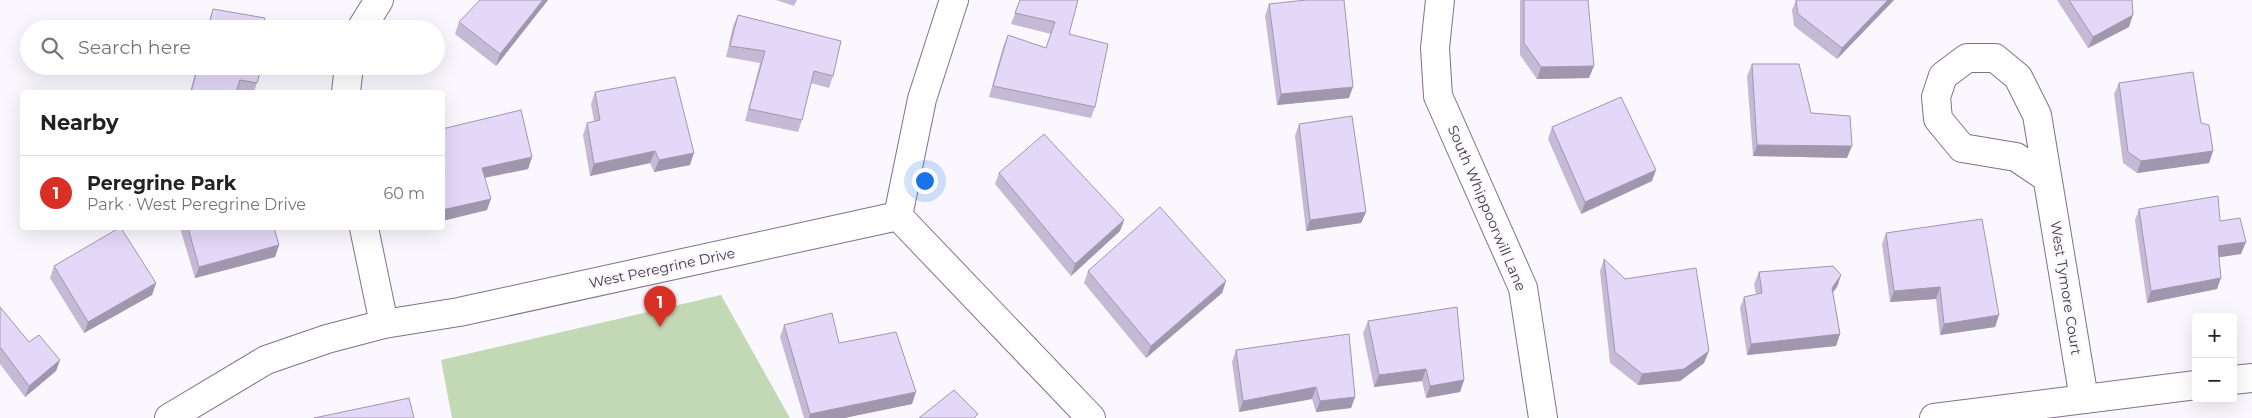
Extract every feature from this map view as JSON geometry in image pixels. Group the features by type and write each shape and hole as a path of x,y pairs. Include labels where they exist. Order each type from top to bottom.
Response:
{"street":[{"path":"367,20 379,0"},
{"path":"954,0 922,99 898,216 1091,418"},
{"name":"South Whippoorwill Lane","path":"1440,0 1435,48 1438,96 1523,288 1543,418"},
{"name":"West Tymore Court","path":"2047,178 2016,157 1962,148 1938,119 1936,97 1944,76 1967,58 1995,58 2018,77 2037,116 2084,399"},
{"path":"346,90 348,75"},
{"name":"West Peregrine Drive","path":"169,418 266,360 327,339 384,324 459,312 898,216"},
{"path":"364,230 384,324"},
{"path":"2237,380 2252,378"},
{"path":"1934,418 2192,386"}],"green space":[{"path":"721,295 790,418 452,418 441,360"}],"building":[{"path":"480,0 543,0 500,54 459,22"},
{"path":"1020,0 1078,0 1069,34 1108,44 1095,107 993,86 1008,35 1046,48 1055,22 1015,13"},
{"path":"1306,0 1344,0 1353,87 1281,94 1269,4"},
{"path":"1524,0 1588,0 1594,66 1541,67 1524,43"},
{"path":"1796,0 1888,0 1842,48 1798,14"},
{"path":"2069,0 2132,0 2133,15 2093,37"},
{"path":"213,9 265,18 264,20 210,20"},
{"path":"738,15 841,41 833,76 814,71 802,120 749,109 765,51 730,46"},
{"path":"1752,64 1799,64 1811,113 1850,116 1852,146 1757,145"},
{"path":"2193,72 2201,123 2209,125 2213,151 2141,161 2128,152 2119,83"},
{"path":"196,75 259,75 257,83 240,80 237,90 192,90"},
{"path":"675,77 694,153 659,160 655,151 594,164 587,123 600,120 595,92"},
{"path":"1621,97 1656,170 1585,202 1552,127"},
{"path":"521,110 532,157 482,168 491,199 445,209 445,128"},
{"path":"1352,116 1366,212 1310,220 1299,124"},
{"path":"1044,134 1124,220 1075,264 999,173"},
{"path":"2218,196 2220,221 2240,218 2246,242 2218,246 2221,278 2151,291 2139,209"},
{"path":"1160,207 1226,281 1151,346 1088,271"},
{"path":"1982,219 1999,315 1944,324 1940,287 1894,291 1886,233"},
{"path":"116,230 122,230 156,283 88,322 54,266"},
{"path":"189,230 275,230 279,245 199,267"},
{"path":"1604,259 1625,279 1696,268 1709,351 1684,369 1642,374 1615,352"},
{"path":"1833,266 1841,275 1832,288 1840,334 1751,344 1744,297 1762,293 1759,272"},
{"path":"0,307 29,342 39,335 60,360 29,386 0,349"},
{"path":"1457,307 1464,380 1430,386 1426,369 1379,375 1368,321"},
{"path":"832,313 839,343 896,332 916,392 810,414 784,325"},
{"path":"1349,334 1355,397 1320,401 1316,387 1243,401 1236,350"},
{"path":"954,390 978,414 974,418 919,418"},
{"path":"409,398 414,418 314,418"}],"place":[{"name":"Peregrine Park","path":"660,327"}]}
